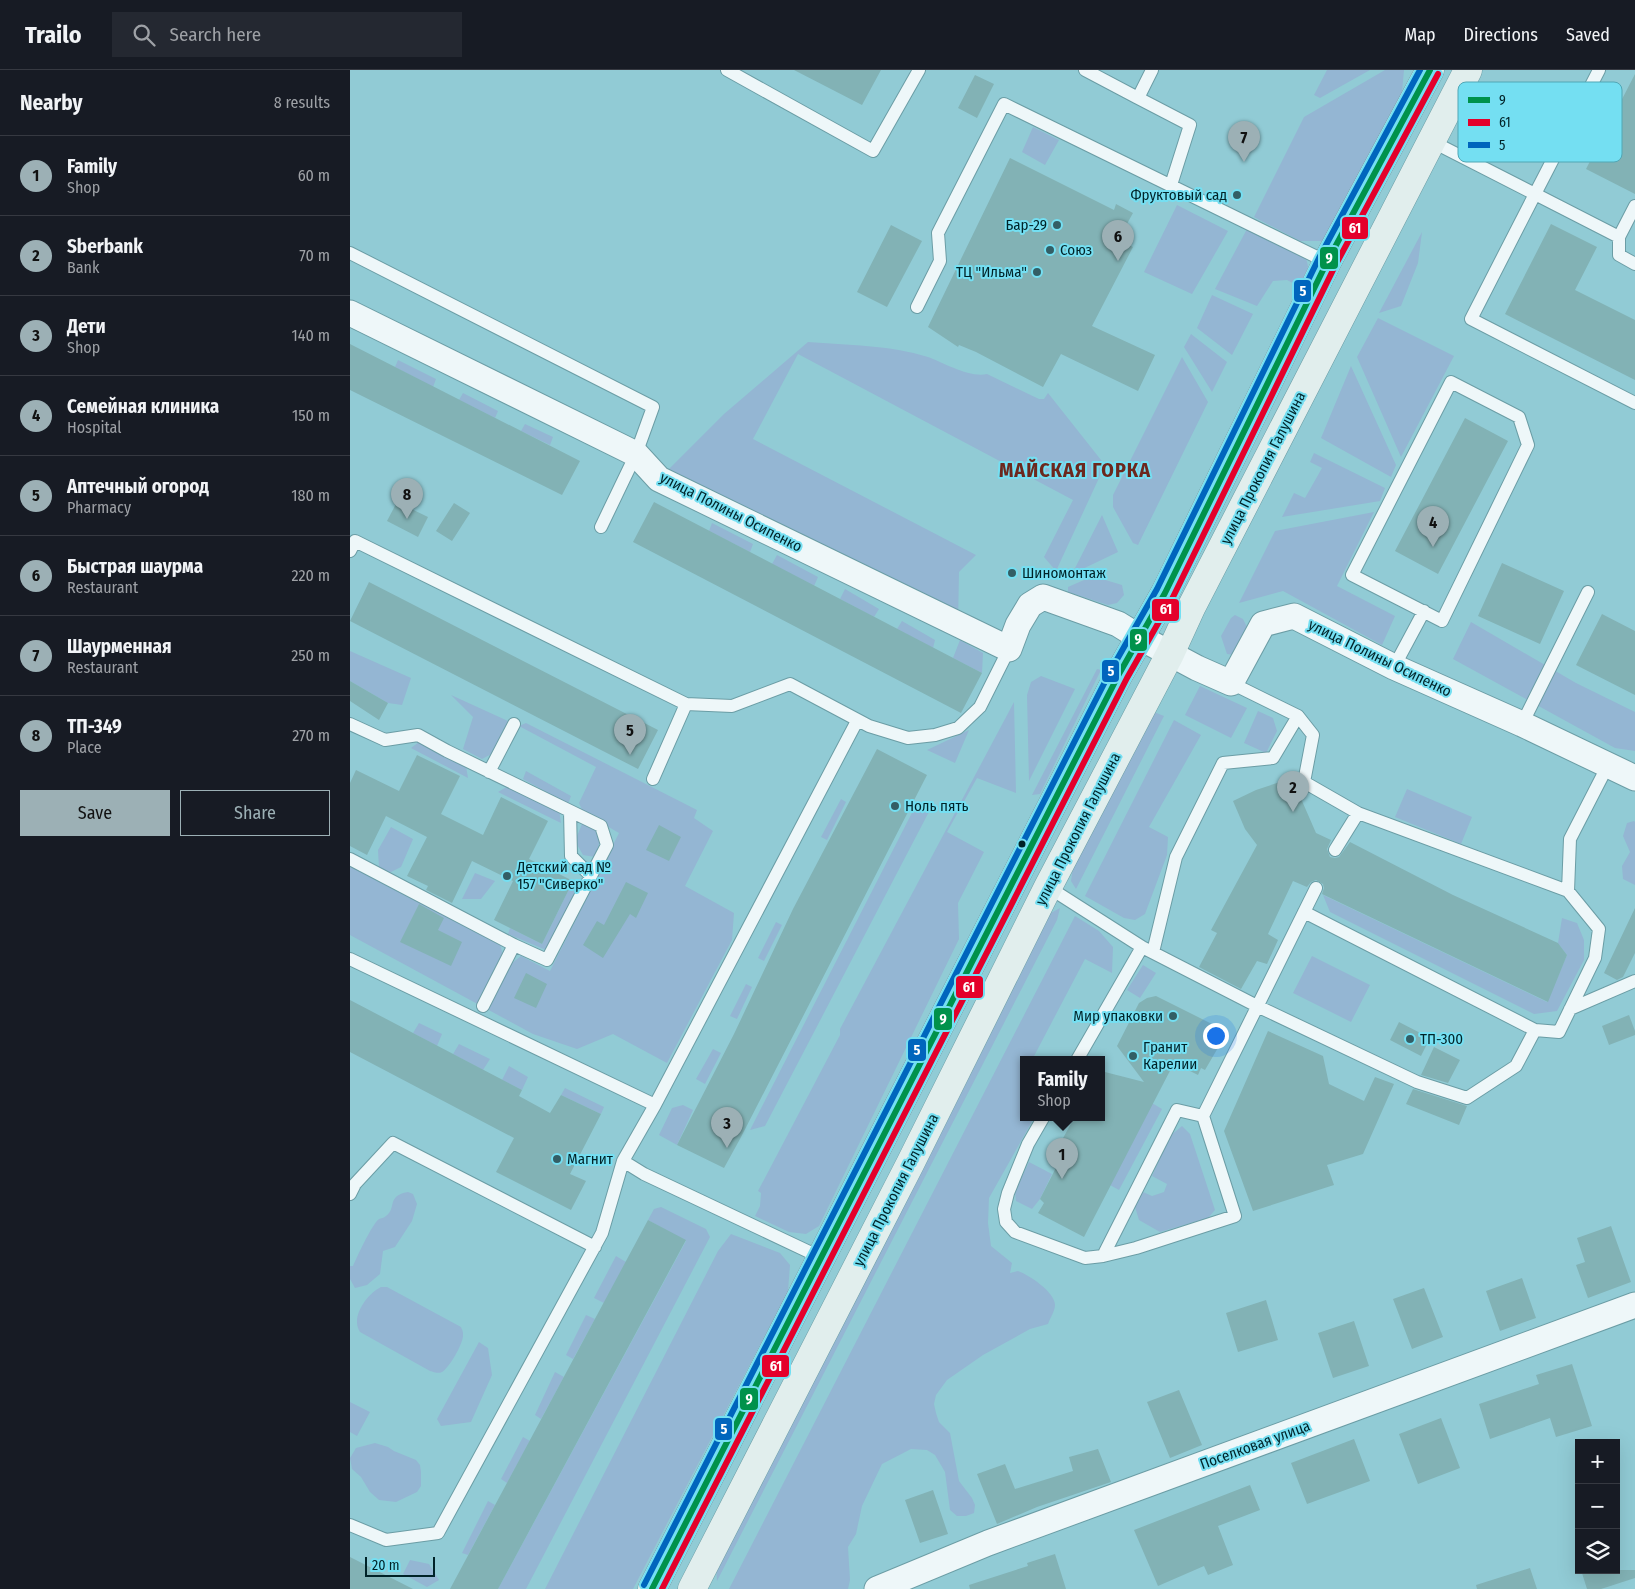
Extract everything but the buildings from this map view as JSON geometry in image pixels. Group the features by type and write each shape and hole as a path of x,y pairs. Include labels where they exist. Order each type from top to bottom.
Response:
{"main road":[{"path":"652,1589 1139,637 1165,593 1327,262 1430,70"},
{"name":"улица Прокопия Галушина","path":"1462,82 1468,70"},
{"name":"улица Прокопия Галушина","path":"692,1589 1048,887 1170,654 1192,606 1458,90"}],"street":[{"name":"улица Полины Осипенко","path":"350,313 636,454 660,478 1009,649"},
{"path":"1009,649 1018,625 1030,605 1043,597 1118,624 1170,654 1231,683"},
{"name":"улица Полины Осипенко","path":"1231,683 1263,624 1294,616 1394,667 1522,724 1635,778"},
{"name":"Поселковая улица","path":"877,1589 988,1543 1635,1304"}],"lane":[{"path":"728,70 873,152 919,70"},
{"path":"1085,70 1190,125 1171,185"},
{"path":"1138,98 1152,70"},
{"path":"1592,82 1598,70"},
{"path":"917,307 940,261 938,233 1004,104 1327,262"},
{"path":"1432,141 1458,154"},
{"path":"1473,162 1619,238"},
{"path":"1551,162 1471,319 1635,403"},
{"path":"1635,206 1619,238 1619,255 1635,264"},
{"path":"350,253 653,407 636,454 601,527"},
{"path":"1451,382 1519,417 1528,445 1442,621 1424,611 1352,575 1451,382"},
{"path":"350,551 355,541 686,704 732,706 790,684 857,721 908,738 935,735 958,728 980,707 1009,649"},
{"path":"1522,724 1588,592"},
{"path":"1394,667 1424,611"},
{"path":"1231,683 1298,716 1313,735 1304,782 1358,813 1568,891 1599,929 1595,958 1559,1032 1535,1030 1304,912"},
{"path":"653,779 686,704"},
{"path":"1080,1056 1148,950 1176,857 1223,763 1273,758 1298,716"},
{"path":"350,1525 386,1540 438,1533 595,1247 602,1233 623,1161 655,1105 857,721"},
{"path":"489,772 514,724"},
{"path":"350,859 514,945 547,960 607,845 601,826 489,772 418,735 385,740 351,729"},
{"path":"1568,891 1570,839 1608,765"},
{"path":"570,811 571,856 591,876"},
{"path":"1335,850 1358,813"},
{"path":"1048,887 1148,950 1258,1006 1417,1082 1467,1098 1516,1066 1535,1030"},
{"path":"1041,1121 1028,1144 1008,1193 1004,1209 1006,1222 1014,1232 1085,1258 1103,1256 1136,1248 1235,1216 1203,1116 1316,888"},
{"path":"483,1006 514,945"},
{"path":"350,960 655,1105"},
{"path":"1570,1009 1635,981"},
{"path":"1103,1256 1177,1110 1203,1116"},
{"path":"350,1194 355,1184 394,1143 595,1247"},
{"path":"623,1161 661,1182 822,1258"}],"shaded area":[{"path":"1327,70 1370,70 1320,98 1314,95"},
{"path":"1385,70 1404,70 1402,92 1323,241 1300,241 1254,217 1304,117"},
{"path":"1033,127 1059,140 1045,165 1022,152"},
{"path":"1177,205 1228,231 1192,294 1144,272"},
{"path":"1247,229 1306,258 1308,266 1306,281 1300,287 1287,280 1273,281 1257,306 1215,289"},
{"path":"1422,232 1418,263 1401,306 1379,313"},
{"path":"1212,295 1253,314 1232,355 1197,328"},
{"path":"1378,318 1454,356 1401,457 1357,357"},
{"path":"1191,334 1227,362 1212,392 1184,347"},
{"path":"808,342 868,346 914,353 965,372 980,375 987,374 1039,399 1044,399 1048,393 1105,465 1056,571 1044,557 1073,500 798,354 753,439 976,555 959,572 958,625 668,470 724,414"},
{"path":"1182,357 1208,402 1138,545 1133,543 1113,507 1113,495"},
{"path":"398,360 436,379 433,387 395,367"},
{"path":"1351,366 1396,465 1391,477 1321,438"},
{"path":"463,393 498,411 495,418 459,400"},
{"path":"525,424 553,437 550,445 521,431"},
{"path":"1314,453 1385,488 1380,501 1282,517 1294,493 1305,498 1322,468 1310,462"},
{"path":"1374,512 1337,586 1395,616 1382,645 1283,591 1239,603 1275,531"},
{"path":"1102,515 1118,552 1072,574"},
{"path":"712,523 753,544 750,552 709,531"},
{"path":"777,555 818,577 814,586 772,564"},
{"path":"1099,578 1122,585 1124,595 1117,603 1108,605 1068,592 1068,587 1084,580"},
{"path":"845,589 879,609 874,617 840,599"},
{"path":"1235,615 1243,619 1248,629 1234,655 1227,654 1221,636 1231,618"},
{"path":"902,621 935,640 933,648 897,629"},
{"path":"1471,622 1576,683 1635,712 1635,751 1615,748 1453,659"},
{"path":"960,640 983,653 982,673 953,658"},
{"path":"350,651 411,678 402,705 388,703 350,681"},
{"path":"1097,669 1101,670 1040,794 1032,795"},
{"path":"1041,676 1075,689 1029,781 1027,695 1031,682"},
{"path":"1200,686 1247,708 1231,738 1185,715"},
{"path":"451,695 508,721 497,751 482,759 463,749 473,717"},
{"path":"1014,702 1016,793 977,778 947,832 984,852 958,903 959,939 819,1226 806,1234 789,1232 755,1216 760,1206 761,1193 758,1191 840,1035 840,1029"},
{"path":"1258,711 1273,718 1277,731 1266,753 1244,743"},
{"path":"1154,712 1164,716 1076,889 1071,881 1073,867"},
{"path":"1174,720 1201,735 1149,827 1168,837 1167,855 1145,914 1135,920 1124,918 1085,896"},
{"path":"526,723 697,810 694,818 713,831 685,886 734,913 732,940 667,1063 613,1034 577,1049 533,1034 350,935 350,866 500,944 503,956 512,963 521,956 550,971 619,833 583,812 579,803 596,767 519,726"},
{"path":"969,730 955,763 927,750"},
{"path":"419,742 466,766 468,778 411,748"},
{"path":"526,771 571,796 568,804 523,779"},
{"path":"510,785 559,810 561,823 498,792"},
{"path":"1407,789 1472,817 1461,844 1395,817"},
{"path":"841,799 846,802 827,840 821,837"},
{"path":"918,801 932,806 765,1126 750,1130"},
{"path":"1634,821 1635,885 1623,879 1622,866 1630,852 1623,836 1627,823"},
{"path":"582,824 596,829 600,841 595,857 583,855 575,841"},
{"path":"391,827 413,839 401,867 389,873 379,868 378,850"},
{"path":"475,873 495,881 481,899 462,899"},
{"path":"573,881 579,885 546,950 508,934 510,928 542,944"},
{"path":"1323,895 1547,1002 1567,955 1558,943 1562,918 1577,923 1584,940 1584,960 1557,1011 1534,1014 1330,912"},
{"path":"1060,908 1057,920 717,1581 716,1565 1049,914"},
{"path":"1075,916 1099,931 1113,947 1112,973 1085,959 1034,1056 1020,1056 1020,1121 1032,1121 989,1198 988,1223 991,1246 1012,1263 1010,1273 1018,1271 1023,1273 1035,1280 1051,1295 1055,1305 1054,1310 1048,1324 1030,1329 983,1355 947,1380 936,1395 934,1404 939,1422 950,1433 959,1481 972,1498 975,1505 974,1513 966,1516 957,1516 950,1510 945,1472 935,1455 927,1450 911,1449 882,1464 862,1506 856,1534 848,1547 850,1580 848,1589 729,1589"},
{"path":"776,922 782,925 764,961 758,958"},
{"path":"1312,956 1370,985 1351,1022 1293,993"},
{"path":"1143,965 1156,973 1140,998 1127,990"},
{"path":"746,984 752,987 737,1019 730,1016"},
{"path":"419,1023 442,1034 437,1046 413,1033"},
{"path":"459,1044 490,1059 483,1070 453,1054"},
{"path":"713,1049 721,1053 705,1084 696,1079"},
{"path":"509,1066 528,1077 522,1090 502,1080"},
{"path":"565,1088 604,1107 601,1114 561,1095"},
{"path":"1152,1103 1162,1109 1119,1190 1110,1185"},
{"path":"683,1105 693,1110 677,1145 659,1135 672,1108"},
{"path":"1182,1126 1190,1134 1215,1210 1208,1218 1160,1232 1139,1220 1135,1207 1143,1192 1152,1196 1164,1192 1167,1184 1152,1176 1170,1136"},
{"path":"1029,1162 1052,1174 1040,1199 1032,1209 1016,1201 1015,1191"},
{"path":"408,1192 413,1194 417,1204 412,1221 395,1247 383,1251 380,1274 367,1285 355,1288 350,1279 350,1266 353,1266 376,1222 389,1213 394,1199"},
{"path":"661,1207 706,1229 710,1237 526,1589 498,1589 686,1241 648,1220 654,1209"},
{"path":"731,1234 780,1253 790,1265 788,1291 633,1589 545,1589 718,1251"},
{"path":"616,1256 626,1262 604,1303 594,1298"},
{"path":"381,1287 387,1287 461,1327 463,1338 459,1349 445,1370 438,1373 430,1371 360,1332 357,1320 362,1306 370,1295"},
{"path":"586,1315 595,1319 573,1359 566,1355"},
{"path":"479,1342 488,1348 492,1375 471,1422 441,1426 437,1419"},
{"path":"555,1372 564,1377 541,1419 535,1415"},
{"path":"350,1402 370,1412 357,1436 350,1432"},
{"path":"523,1437 530,1441 507,1483 501,1479"},
{"path":"375,1443 416,1460 420,1465 421,1472 421,1486 417,1492 396,1502 379,1500 370,1492 361,1477 352,1469 350,1458 356,1448"},
{"path":"488,1501 495,1505 468,1555 462,1553"},
{"path":"410,1560 429,1564 439,1580 427,1587 403,1574"}],"transit line":[{"name":"5","path":"644,1585 1111,670 1157,589 1319,258 1420,70"},
{"name":"9","path":"652,1589 1119,674 1165,593 1327,262 1430,70"},
{"name":"61","path":"662,1589 1127,678 1173,597 1335,266 1438,74"}],"place":[{"name":"Шаурменная","path":"1244,162"},
{"name":"Фруктовый сад","path":"1237,195"},
{"name":"Бар-29","path":"1057,225"},
{"name":"Союз","path":"1050,250"},
{"name":"Быстрая шаурма","path":"1118,261"},
{"name":"ТЦ \"Ильма\"","path":"1037,272"},
{"name":"ТП-349","path":"407,519"},
{"name":"Семейная клиника","path":"1433,547"},
{"name":"Шиномонтаж","path":"1012,573"},
{"name":"Аптечный огород","path":"630,755"},
{"name":"Ноль пять","path":"895,806"},
{"name":"Sberbank","path":"1293,812"},
{"name":"Детский сад № 157 \"Сиверко\"","path":"507,876"},
{"name":"Мир упаковки","path":"1173,1016"},
{"name":"ТП-300","path":"1410,1039"},
{"name":"Гранит Карелии","path":"1133,1056"},
{"name":"Дети","path":"727,1148"},
{"name":"Магнит","path":"557,1159"},
{"name":"Family","path":"1062,1179"}],"district":[{"name":"МАЙСКАЯ ГОРКА","path":"1075,470"}]}
